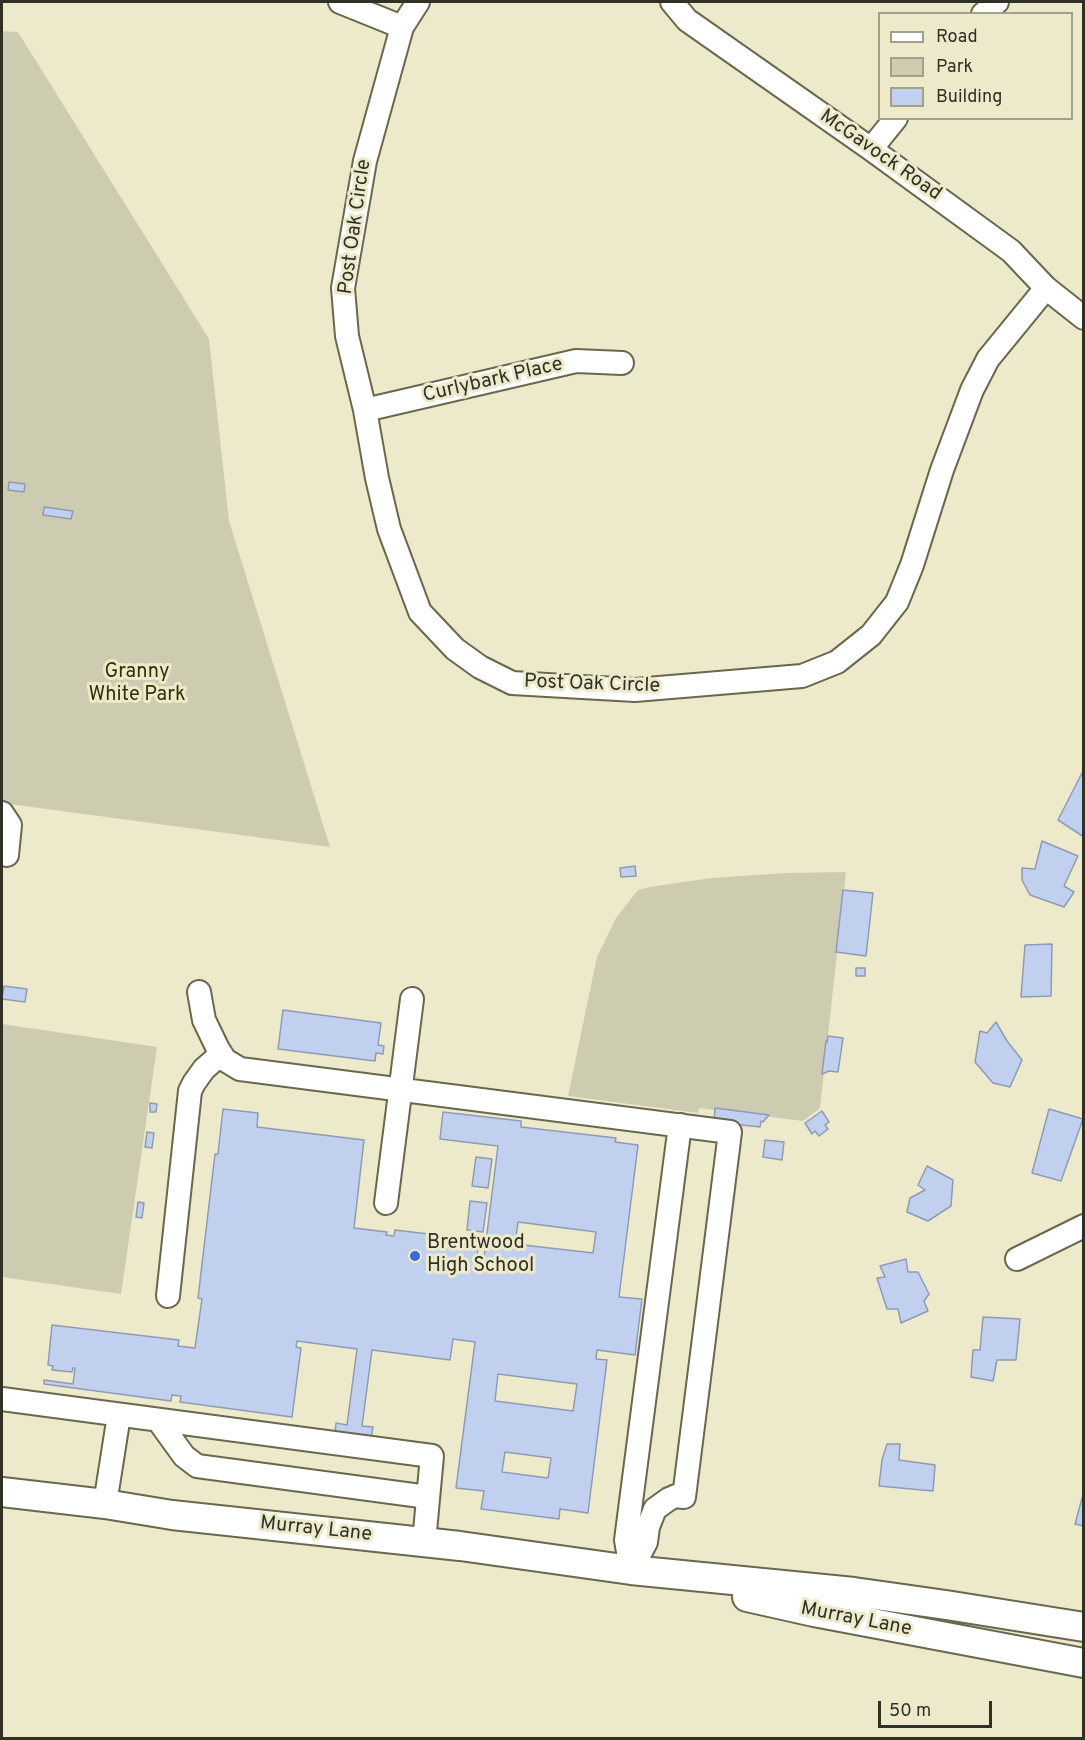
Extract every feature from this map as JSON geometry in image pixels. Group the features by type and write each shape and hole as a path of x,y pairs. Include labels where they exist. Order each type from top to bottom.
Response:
{"main road":[{"name":"Murray Lane","path":"2,1492 105,1504 172,1515 424,1542 631,1570 854,1592 1083,1627"},
{"name":"Murray Lane","path":"631,1570 814,1611 1083,1663"}],"street":[{"path":"340,2 402,27"},
{"name":"Post Oak Circle","path":"418,2 402,27 365,161 343,288 347,336 365,410 389,530 420,612 455,649 480,667 512,683 635,690 802,676 837,662 871,635 897,602 912,565 942,470 972,390 988,359 1046,288"},
{"name":"McGavock Road","path":"672,2 687,20 1011,251 1046,288 1083,318"},
{"path":"985,12 997,2"},
{"path":"871,149 894,120"},
{"name":"Curlybark Place","path":"365,410 576,362 622,363"},
{"path":"2,813 10,825 7,855"},
{"path":"199,992 204,1020 220,1054 229,1063 245,1070 730,1132 684,1497 669,1498 655,1509 648,1527 646,1542 631,1570"},
{"path":"386,1203 412,999"},
{"path":"168,1296 190,1091 204,1069 220,1054"},
{"path":"631,1570 626,1540 680,1125"},
{"path":"1017,1259 1083,1226"},
{"path":"2,1399 432,1456 424,1542"},
{"path":"105,1504 119,1415"},
{"path":"158,1420 184,1456 197,1466 428,1497"}],"green space":[{"name":"Granny White Park","path":"2,31 18,32 209,339 229,521 330,847 2,803"},
{"path":"846,872 820,1108 803,1121 699,1108 698,1113 568,1096 597,957 616,918 638,890 711,878"},
{"path":"2,1024 157,1047 121,1294 2,1277"}],"building":[{"path":"9,482 25,484 24,492 8,490"},
{"path":"44,507 73,511 71,519 43,515"},
{"path":"1084,771 1084,837 1058,820"},
{"path":"1042,841 1078,856 1064,886 1074,892 1064,907 1030,895 1022,880 1022,868 1035,869"},
{"path":"635,866 636,876 621,877 620,868"},
{"path":"843,890 873,893 866,956 836,952"},
{"path":"1052,944 1051,996 1021,997 1025,945"},
{"path":"856,968 865,968 865,976 856,976"},
{"path":"4,986 27,989 25,1002 2,999"},
{"path":"283,1010 381,1023 378,1045 384,1046 383,1054 376,1053 375,1061 278,1049"},
{"path":"996,1022 1022,1060 1010,1087 993,1083 975,1062 980,1031 987,1033"},
{"path":"828,1036 843,1038 838,1072 829,1071 822,1074 826,1041"},
{"path":"150,1103 157,1104 156,1112 150,1112"},
{"path":"715,1108 769,1115 763,1122 761,1121 760,1127 714,1122"},
{"path":"223,1109 258,1113 257,1127 364,1140 354,1228 387,1232 386,1235 394,1236 395,1230 479,1240 476,1264 483,1265 498,1146 440,1139 443,1112 521,1121 521,1127 616,1138 615,1142 638,1145 619,1297 642,1299 635,1355 597,1350 596,1359 607,1360 588,1513 560,1509 559,1519 481,1509 484,1491 456,1488 475,1342 453,1339 450,1360 372,1350 362,1426 373,1427 371,1438 335,1433 336,1423 347,1425 357,1349 297,1341 296,1347 301,1348 292,1417 180,1402 181,1396 172,1395 171,1401 44,1384 44,1380 73,1384 75,1368 72,1372 52,1370 53,1366 48,1365 52,1325 179,1340 178,1346 195,1348 202,1299 198,1298 215,1154 218,1154","holes":["518,1222 596,1232 593,1253 515,1244","498,1374 577,1384 573,1411 495,1401","505,1452 551,1458 548,1478 502,1472"]},
{"path":"1049,1109 1083,1119 1061,1181 1032,1173"},
{"path":"822,1111 829,1122 825,1125 828,1129 819,1136 815,1131 812,1134 805,1123"},
{"path":"147,1132 154,1133 152,1148 145,1147"},
{"path":"765,1140 784,1142 782,1160 763,1157"},
{"path":"476,1157 492,1159 488,1188 472,1186"},
{"path":"927,1166 953,1180 951,1206 928,1221 907,1212 910,1198 925,1190 918,1185"},
{"path":"470,1201 487,1203 483,1232 467,1230"},
{"path":"138,1202 144,1203 142,1218 136,1217"},
{"path":"906,1259 908,1272 918,1272 929,1294 924,1301 928,1311 901,1323 898,1309 887,1309 877,1278 885,1277 880,1266"},
{"path":"983,1317 1020,1319 1016,1360 997,1360 993,1381 971,1377 973,1350 980,1350"},
{"path":"887,1444 900,1444 899,1460 935,1465 933,1491 879,1486 882,1460"},
{"path":"1084,1491 1084,1526 1075,1524"}],"place":[{"name":"Brentwood High School","path":"415,1256"}]}
